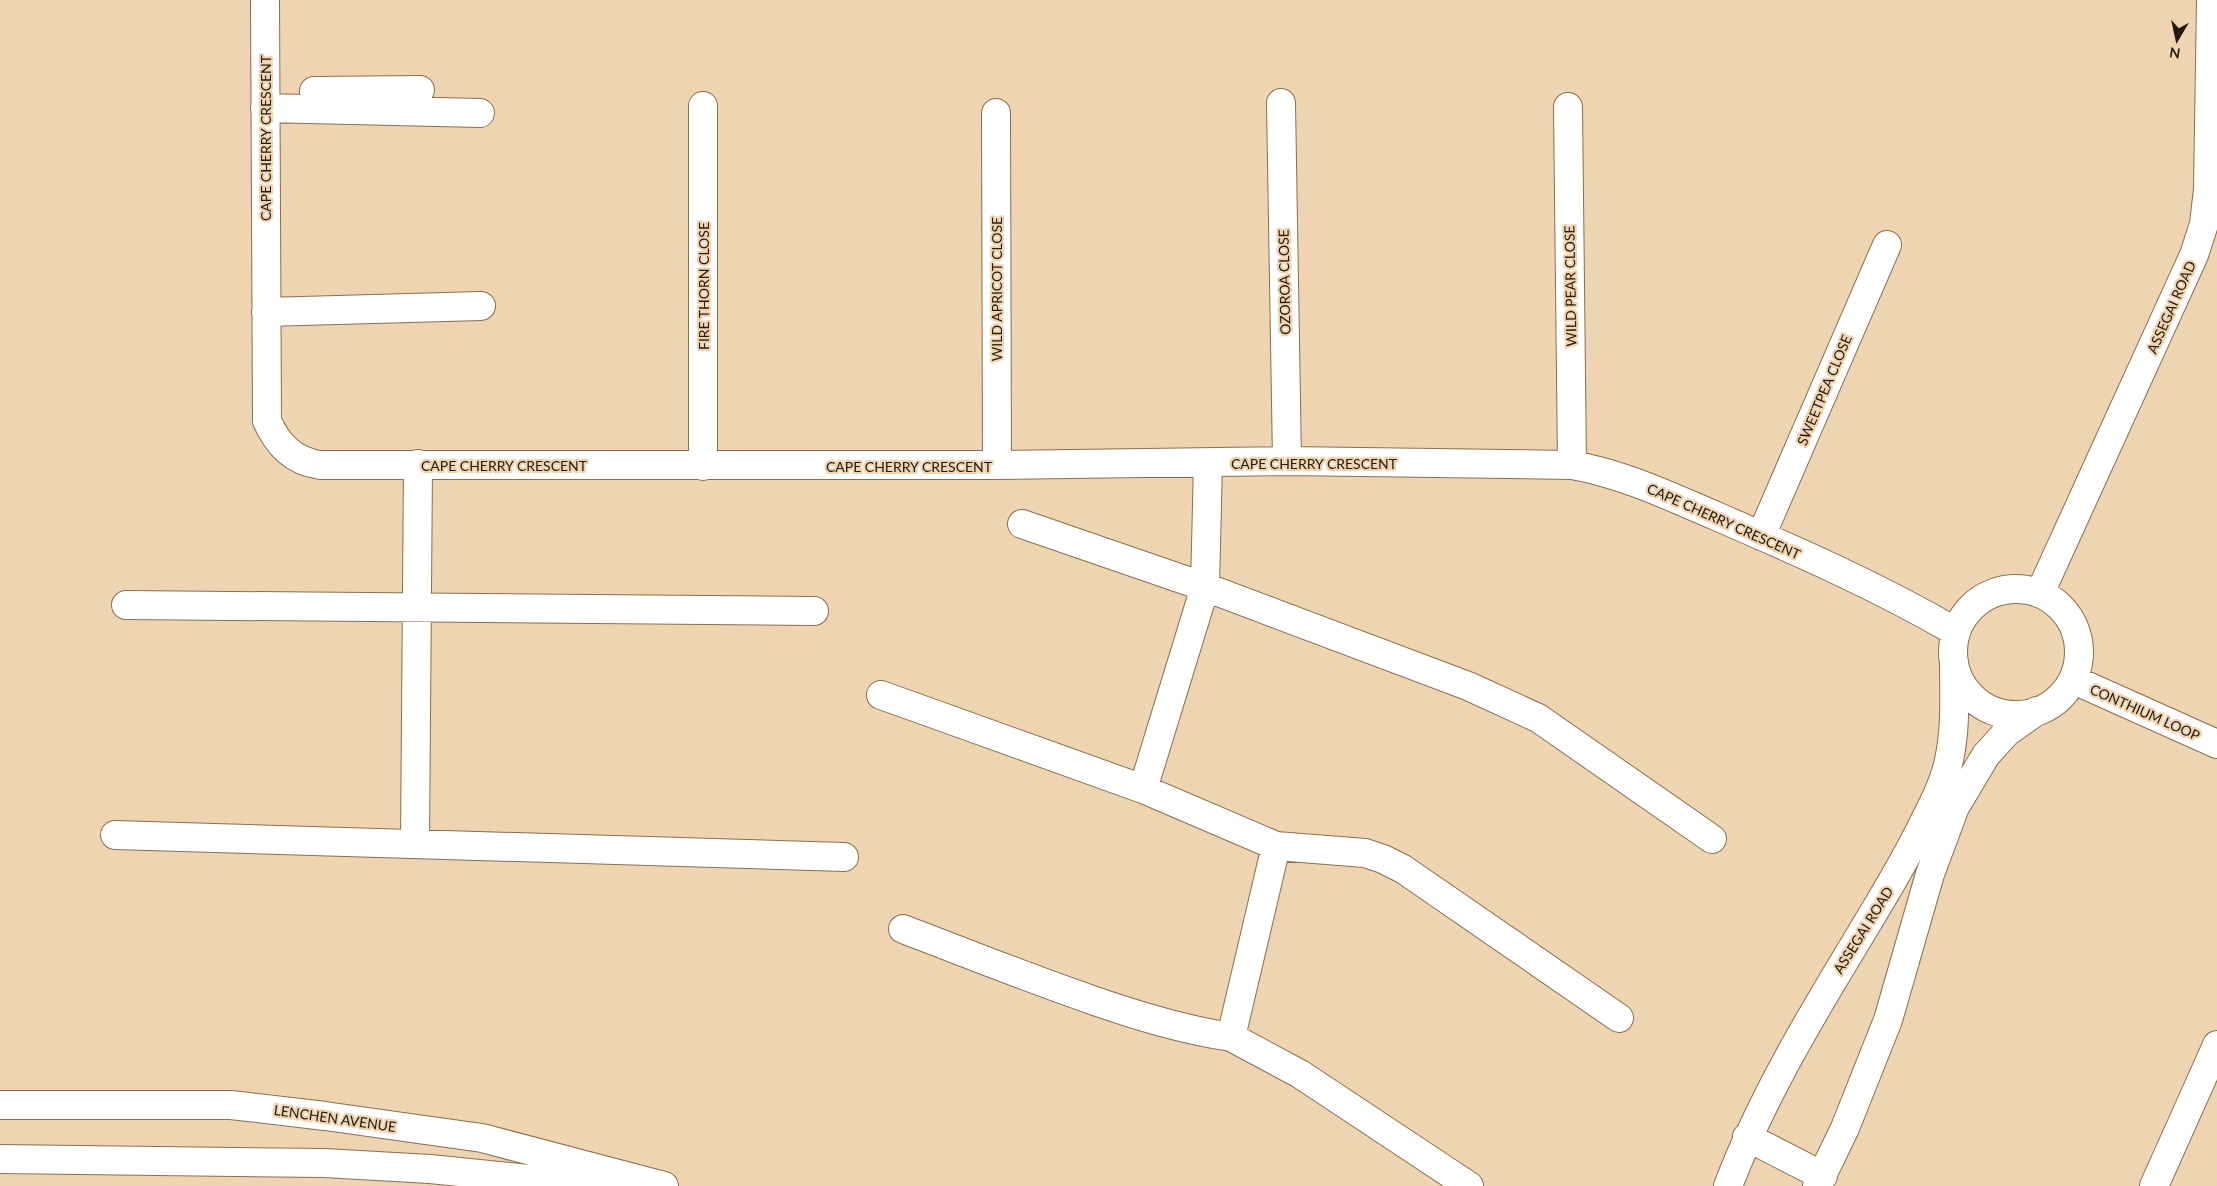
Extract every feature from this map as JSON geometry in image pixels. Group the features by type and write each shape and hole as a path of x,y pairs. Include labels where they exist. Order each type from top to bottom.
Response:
{"street":[{"name":"CAPE CHERRY CRESCENT","path":"264,0 267,421 283,448 309,463 320,465 703,466 997,465 1287,461 1572,465 1601,470 1627,479 1761,536 1905,602 1956,632"},
{"name":"ASSEGAI ROAD","path":"2040,593 2141,375 2204,224 2208,188 2214,63 2211,0"},
{"path":"265,99 420,90"},
{"path":"265,99 480,113"},
{"name":"OZOROA CLOSE","path":"1281,103 1287,461"},
{"name":"FIRE THORN CLOSE","path":"703,106 703,466"},
{"name":"WILD PEAR CLOSE","path":"1568,107 1572,465"},
{"name":"WILD APRICOT CLOSE","path":"996,113 997,465"},
{"name":"SWEETPEA CLOSE","path":"1761,536 1887,245"},
{"path":"266,312 481,306"},
{"path":"1143,789 1205,588 1208,463"},
{"path":"415,844 418,464"},
{"path":"1022,524 1205,588 1459,682 1538,718 1712,839"},
{"path":"1747,1137 1820,1181 1845,1128 1888,1020 1930,874 1955,808 1986,755 2007,732 2037,711 2057,700 2074,680 2080,658 2078,636 2069,616 2053,600 2040,593 2012,589 1991,594 1972,606 1956,632 1954,662 1961,682 1976,700 1994,711 2016,715 2037,711"},
{"path":"126,605 814,611"},
{"name":"ASSEGAI ROAD","path":"1728,1186 1747,1137 1767,1095 1825,992 1905,863 1939,791 1949,762 1953,736 1954,662"},
{"name":"CONTHIUM LOOP","path":"2074,680 2217,744"},
{"path":"881,695 1143,789 1276,846 1365,853 1384,859 1403,869 1619,1018"},
{"path":"115,835 844,857"},
{"path":"1231,1037 1276,846"},
{"path":"903,929 1055,987 1149,1019 1200,1033 1231,1037 1300,1074 1469,1186"},
{"path":"2154,1186 2217,1045"},
{"name":"LENCHEN AVENUE","path":"0,1105 231,1105 316,1115 482,1138 664,1186"},
{"path":"0,1159 324,1163 430,1168 597,1186"}]}
